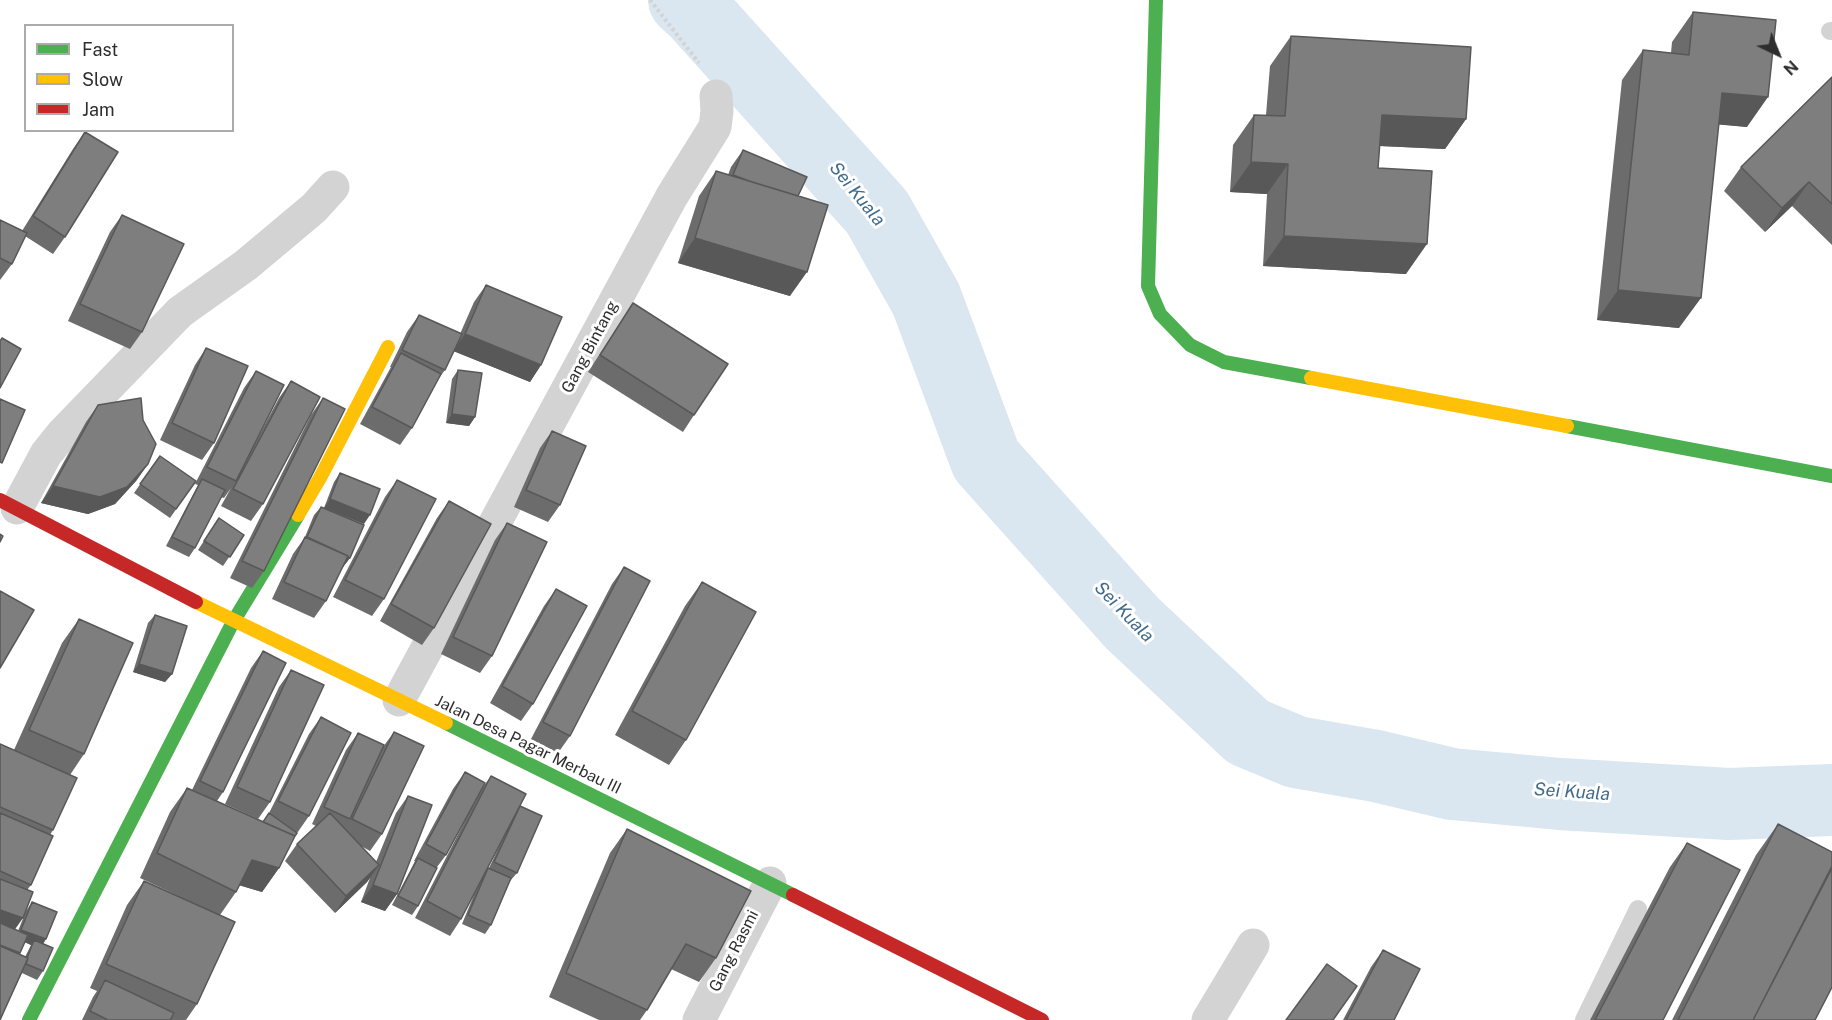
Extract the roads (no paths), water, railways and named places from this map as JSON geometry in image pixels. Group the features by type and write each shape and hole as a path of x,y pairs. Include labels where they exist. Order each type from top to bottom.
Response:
{"street":[{"path":"1156,0 1148,286 1160,314 1190,345 1224,362 1832,476"},
{"name":"Gang Bintang","path":"399,700 672,196 715,127 716,96"},
{"path":"8,504 63,433 180,312 246,265 314,208 333,188"},
{"path":"29,1020 233,622 320,478 388,348"},
{"name":"Jalan Desa Pagar Merbau III","path":"8,504 233,622 399,700 1042,1020"},
{"name":"Gang Rasmi","path":"699,1020 770,883"},
{"path":"1208,1020 1253,945"}],"lane":[{"path":"1584,1020 1638,909"}],"waterway":[{"name":"Sei Kuala","path":"684,0 877,212 926,299 986,460 1132,623 1248,732 1296,752 1376,766 1452,784 1560,794 1729,804 1832,800"}]}
